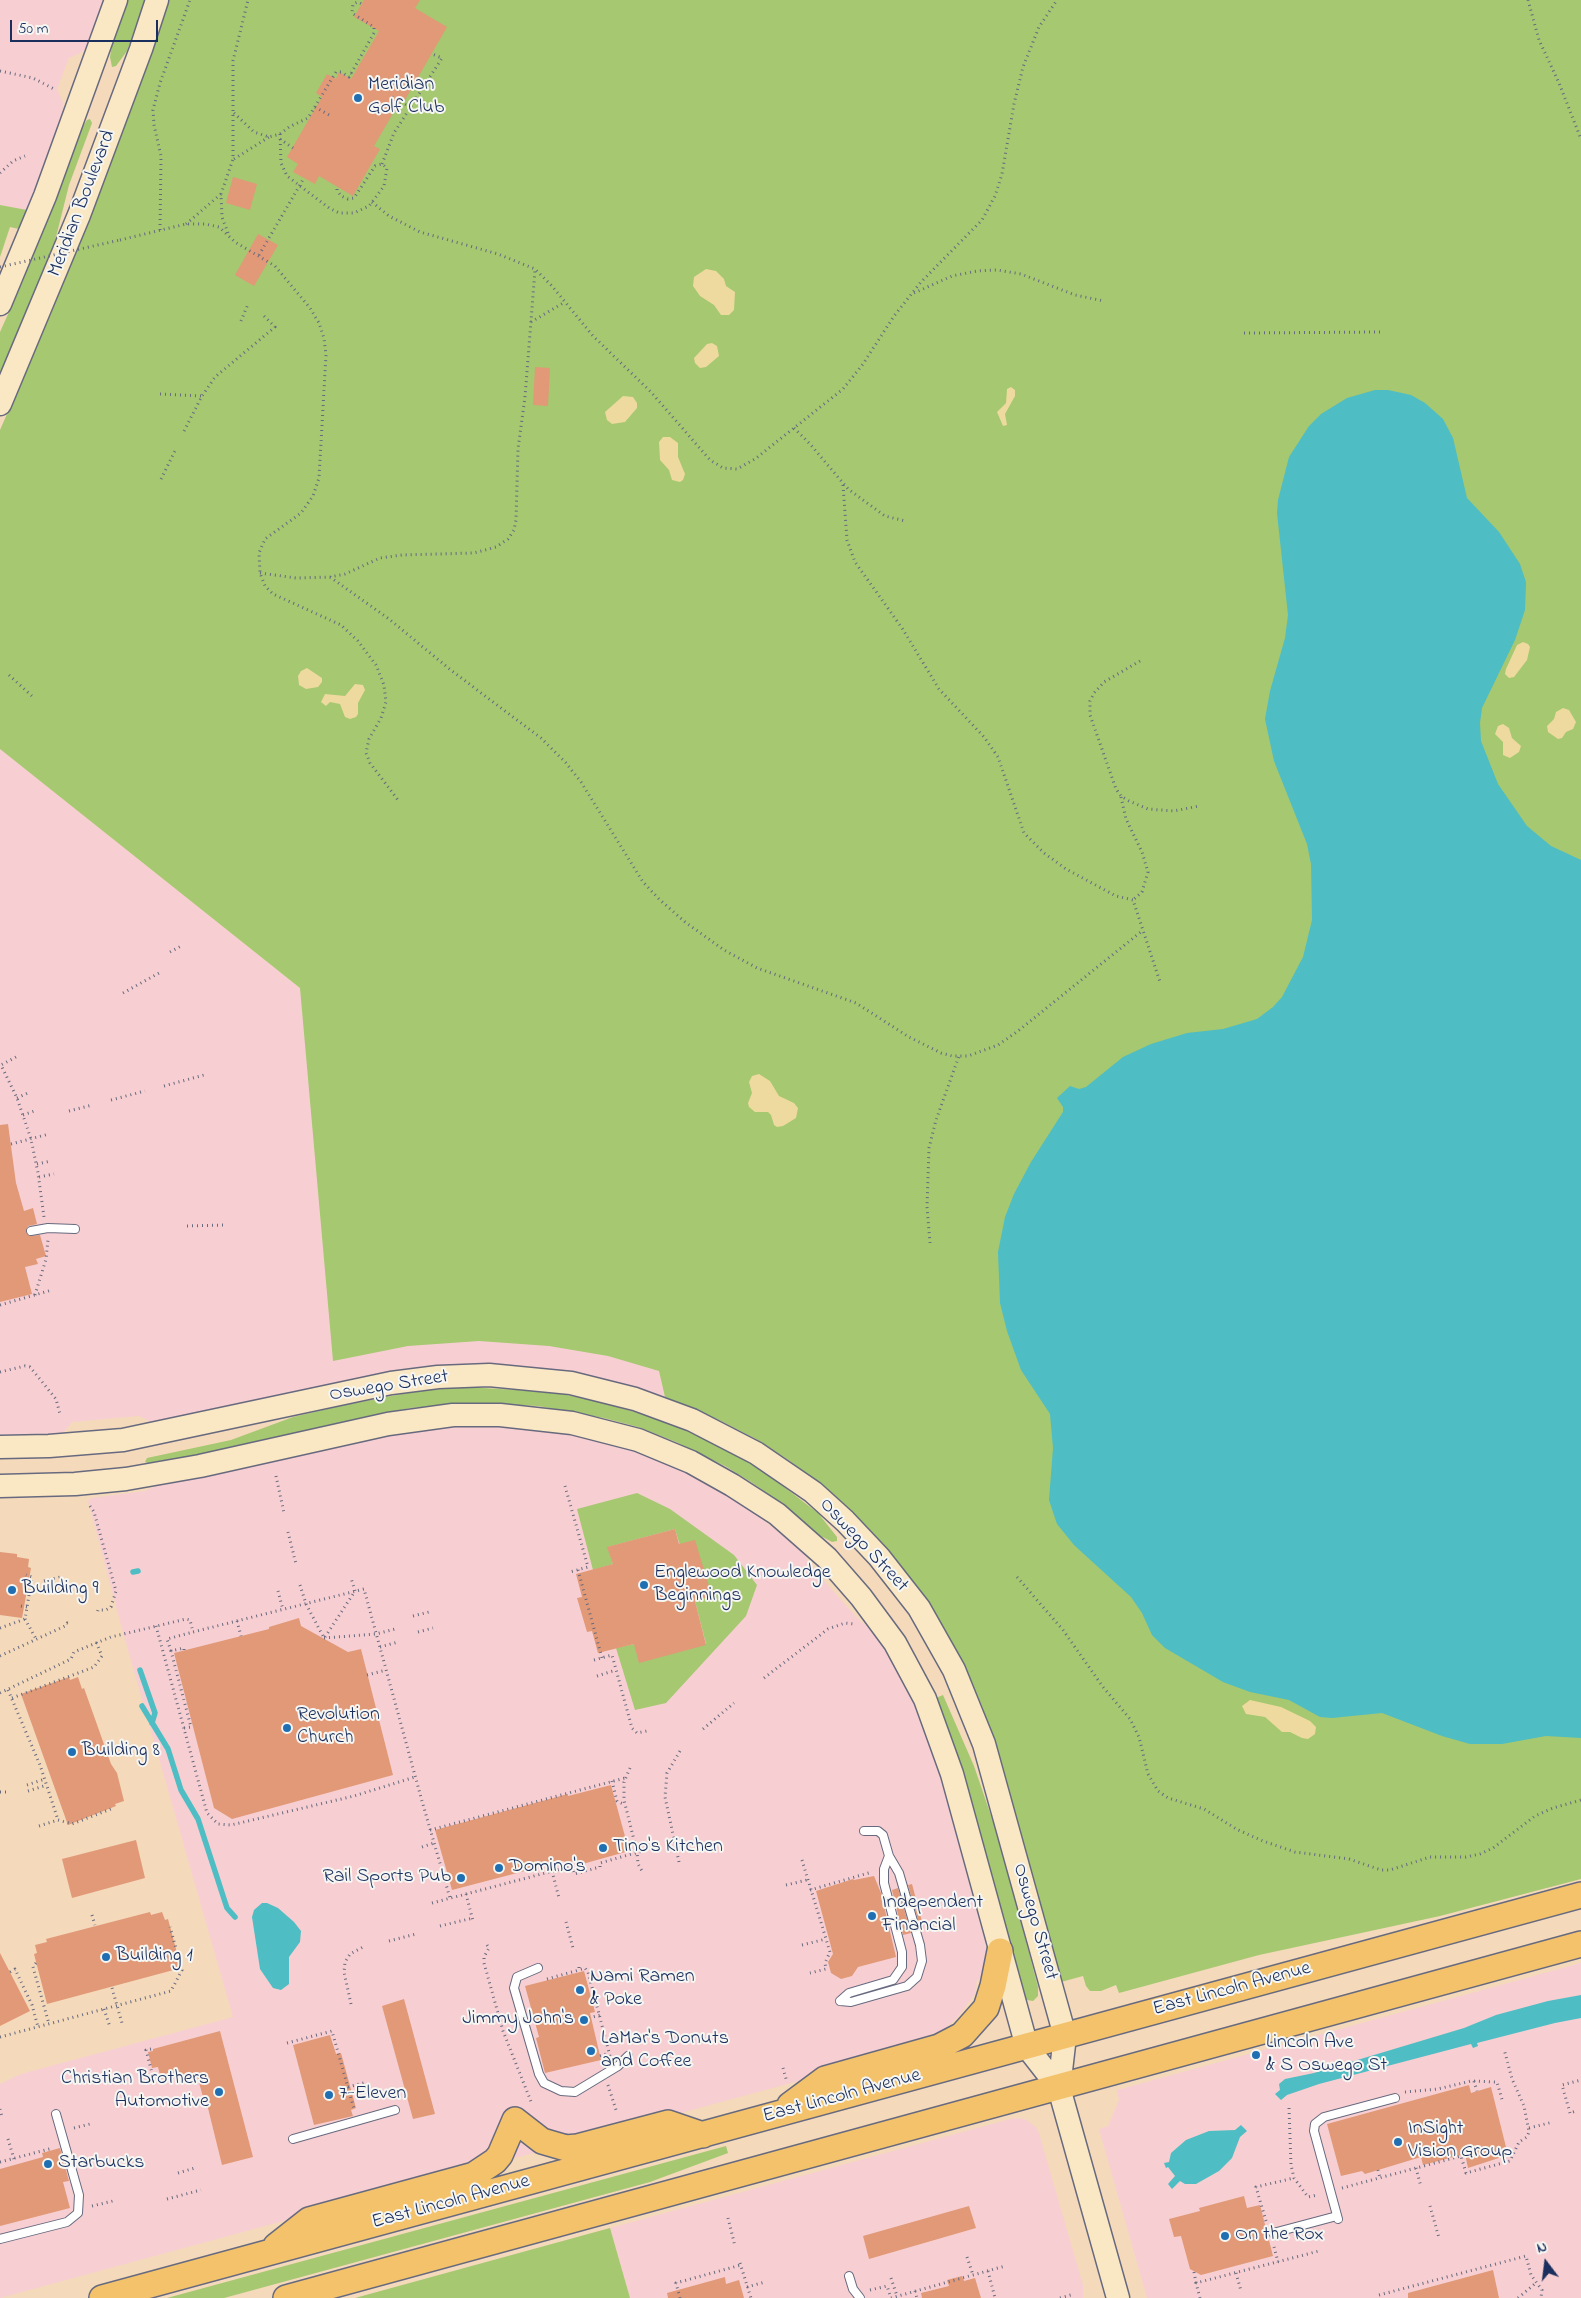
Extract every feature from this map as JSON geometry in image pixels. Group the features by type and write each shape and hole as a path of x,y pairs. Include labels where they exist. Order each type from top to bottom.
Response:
{"main road":[{"name":"Meridian Boulevard","path":"0,304 48,188 116,0"},
{"name":"Meridian Boulevard","path":"0,404 79,216 141,49 157,0"},
{"name":"Oswego Street","path":"0,1447 49,1446 123,1440 200,1426 391,1383 431,1377 477,1375 539,1379 611,1392 670,1410 735,1441 790,1475 845,1521 896,1577 919,1608 943,1648 963,1690 984,1744 1065,2036 1059,2088"},
{"name":"Oswego Street","path":"0,1486 68,1485 126,1479 200,1466 388,1424 440,1416 477,1414 542,1418 596,1428 638,1440 697,1465 768,1508 808,1539 849,1582 895,1644 925,1699 943,1744 1027,2046 1059,2088 1118,2298"},
{"name":"East Lincoln Avenue","path":"102,2298 1581,1895"},
{"path":"286,2298 1581,1944"},
{"path":"778,2114 825,2079 939,2047 962,2035 986,2008 993,1986 1000,1951"},
{"path":"267,2253 309,2220 474,2175 495,2162 500,2155 515,2120 540,2139 566,2148 577,2147 668,2123 702,2134"}],"lane":[{"path":"31,1231 45,1228 75,1229"},
{"path":"864,1831 880,1832 884,1838 889,1856 899,1873 920,1945 922,1960 920,1972 913,1982 899,1989 851,2002 840,2001 849,1993 893,1980 902,1967 902,1952 884,1883 884,1869 889,1856"},
{"path":"538,1968 516,1976 514,1988 539,2074 544,2083 561,2091 575,2092 618,2066 628,2056"},
{"path":"1273,2233 1338,2218 1314,2131 1315,2124 1324,2117 1395,2098"},
{"path":"293,2140 394,2110"},
{"path":"0,2239 66,2222 78,2213 79,2195 56,2114"},
{"path":"849,2276 853,2289 862,2295"}],"path":[{"path":"160,230 161,156 154,125 153,110 190,0"},
{"path":"230,236 222,217 221,194 233,159 234,113 231,94 233,60 248,0"},
{"path":"372,202 389,216 420,232 515,260 534,269 565,302 587,330 645,386 704,455 717,465 727,469 742,467 828,402 846,385 911,294 933,268 974,230 989,209 1002,174 1014,104 1023,67 1039,27 1056,0"},
{"path":"1528,0 1539,40 1556,74 1581,139"},
{"path":"233,159 269,137 280,134 289,127 308,118 336,72 349,77 375,30 374,27 353,14 351,6 359,2"},
{"path":"337,186 341,196 348,199 354,198 373,168 382,164 394,133 442,58 432,54"},
{"path":"0,71 33,78 54,89"},
{"path":"351,73 356,76"},
{"path":"392,98 410,108"},
{"path":"315,107 331,116"},
{"path":"234,113 254,132 269,137"},
{"path":"280,134 280,158 284,170 291,180 314,195 329,208 343,214 361,211 372,202 386,181 388,171 382,164"},
{"path":"280,139 292,148"},
{"path":"0,173 13,161 25,156"},
{"path":"259,255 304,178"},
{"path":"186,224 221,194"},
{"path":"0,267 186,224 213,225 230,236 238,244 275,266 310,308 323,332 326,355 320,473 317,486 310,500 297,516 265,539 259,553 260,573 265,586 273,594 341,626 361,644 376,665 382,676 386,698 383,714 368,739 366,753 372,767 398,800"},
{"path":"260,573 296,578 330,578 345,574 373,560 393,555 460,555 486,551 505,542 512,534 516,520 518,449 525,398 534,269"},
{"path":"911,294 952,276 977,271 997,270 1021,274 1075,295 1104,301"},
{"path":"531,322 565,302"},
{"path":"241,321 248,304"},
{"path":"184,431 202,396 220,372 275,327 262,314"},
{"path":"1244,333 1380,332"},
{"path":"160,394 202,396"},
{"path":"794,428 810,444 843,485 885,516 905,521"},
{"path":"161,479 175,451"},
{"path":"843,485 847,540 855,562 902,628 936,685 980,733 998,757 1024,833 1044,853 1066,869 1116,896 1132,900"},
{"path":"330,578 389,618 452,671 541,738 566,763 586,789 625,856 643,882 659,900 685,922 724,950 757,968 777,977 856,1003 922,1044 941,1053 959,1056 981,1052 1011,1036 1142,931"},
{"path":"1140,661 1104,682 1094,693 1089,706 1092,722 1116,789 1121,796 1138,807 1174,811 1199,806"},
{"path":"9,675 17,685 33,697"},
{"path":"1121,796 1126,819 1142,852 1148,872 1142,892 1132,900"},
{"path":"1132,900 1160,982"},
{"path":"170,952 183,945"},
{"path":"123,993 158,973"},
{"path":"930,1243 927,1200 929,1148 936,1120 959,1056"},
{"path":"16,1057 1,1065 17,1098 31,1138 37,1164 44,1222"},
{"path":"164,1086 204,1075"},
{"path":"111,1100 145,1091"},
{"path":"17,1098 30,1092"},
{"path":"69,1111 92,1105"},
{"path":"23,1115 37,1110"},
{"path":"11,1144 49,1134"},
{"path":"37,1164 51,1161"},
{"path":"39,1177 54,1174"},
{"path":"186,1226 226,1225"},
{"path":"35,1295 47,1254 46,1234"},
{"path":"0,1305 52,1290"},
{"path":"0,1372 25,1366 30,1367 56,1399 60,1414"},
{"path":"276,1476 284,1513"},
{"path":"565,1486 588,1567 570,1572"},
{"path":"90,1506 94,1512 116,1591 111,1607 106,1610 98,1610 97,1613"},
{"path":"288,1532 296,1564"},
{"path":"578,1570 602,1658"},
{"path":"26,1576 32,1577 25,1619 36,1639"},
{"path":"44,1581 60,1577"},
{"path":"1016,1577 1063,1630 1103,1687 1130,1719 1139,1737 1148,1774 1158,1791 1168,1798 1204,1809 1238,1830 1263,1842 1295,1852 1349,1859 1381,1870 1390,1870 1430,1858 1466,1857 1480,1854 1494,1848 1535,1816 1552,1808 1581,1800"},
{"path":"324,1638 355,1591 352,1578"},
{"path":"300,1585 306,1604 324,1638"},
{"path":"184,1728 191,1727 167,1639 364,1589 450,1898"},
{"path":"278,1591 283,1610"},
{"path":"21,1606 27,1607"},
{"path":"413,1616 429,1612"},
{"path":"0,1628 25,1619"},
{"path":"0,1693 72,1660 74,1652 96,1642 188,1619 193,1632"},
{"path":"237,1621 241,1636"},
{"path":"0,1656 65,1626 67,1623 70,1624"},
{"path":"764,1678 828,1629 844,1623 856,1624"},
{"path":"156,1626 207,1813 215,1822 223,1825 237,1824 357,1796 415,1777"},
{"path":"418,1632 433,1628"},
{"path":"324,1638 376,1634 395,1629"},
{"path":"12,1698 94,1667 102,1656 96,1642"},
{"path":"380,1647 398,1642"},
{"path":"171,1651 184,1648 184,1650"},
{"path":"594,1660 612,1655 632,1728 637,1733 647,1731 647,1734"},
{"path":"368,1675 386,1670"},
{"path":"596,1676 616,1670"},
{"path":"8,1690 38,1760 58,1820"},
{"path":"703,1729 734,1703"},
{"path":"680,1750 673,1761 665,1786 666,1807 672,1842 680,1862"},
{"path":"38,1760 44,1757"},
{"path":"630,1768 625,1778 624,1806 639,1866 642,1871"},
{"path":"430,1830 625,1778"},
{"path":"27,1785 45,1779"},
{"path":"612,1781 618,1801 624,1806"},
{"path":"28,1791 47,1785"},
{"path":"0,1792 7,1792"},
{"path":"39,1826 58,1820 68,1824 75,1820 111,1810 109,1806"},
{"path":"422,1847 434,1843"},
{"path":"432,1903 572,1866 574,1874 600,1867 600,1863 646,1850"},
{"path":"802,1860 830,1952 825,1963 828,1968 810,1973"},
{"path":"552,1871 559,1898"},
{"path":"810,1890 875,1872"},
{"path":"786,1885 807,1880"},
{"path":"440,1926 473,1920 466,1894"},
{"path":"92,1915 95,1925"},
{"path":"566,1922 573,1948"},
{"path":"0,2038 171,1991 182,1970 170,1926"},
{"path":"389,1941 416,1934"},
{"path":"802,1945 826,1939"},
{"path":"487,1946 489,1948 483,1960 501,2023 534,2110"},
{"path":"351,2004 344,1972 345,1962 350,1954 363,1947"},
{"path":"36,1963 33,1967 41,1989 48,2024"},
{"path":"547,1978 579,1969 588,1970 611,2061"},
{"path":"10,1972 15,1970 38,2026"},
{"path":"112,1988 122,2023"},
{"path":"104,2009 110,2027"},
{"path":"589,2018 600,2015"},
{"path":"287,2043 332,2031 355,2114"},
{"path":"151,2049 146,2050 152,2073"},
{"path":"1341,2188 1461,2156 1466,2173 1510,2161 1519,2142 1529,2135 1529,2128 1524,2106 1512,2079 1504,2049"},
{"path":"600,2056 609,2053"},
{"path":"783,2068 787,2084"},
{"path":"606,2080 617,2113"},
{"path":"1573,2112 1562,2085 1581,2080"},
{"path":"1474,2081 1477,2091"},
{"path":"1404,2092 1438,2089 1474,2081 1496,2082 1503,2103"},
{"path":"348,2087 366,2082"},
{"path":"1289,2108 1291,2165 1294,2178 1308,2197 1320,2194"},
{"path":"0,2109 2,2117"},
{"path":"1529,2128 1553,2122"},
{"path":"66,2130 90,2124"},
{"path":"8,2139 14,2158"},
{"path":"0,2162 56,2147 54,2141"},
{"path":"178,2173 195,2168"},
{"path":"1416,2168 1421,2187"},
{"path":"1378,2170 1380,2178"},
{"path":"1267,2224 1256,2187 1294,2178"},
{"path":"167,2199 201,2190"},
{"path":"86,2208 113,2201"},
{"path":"1430,2206 1439,2238"},
{"path":"728,2218 735,2246"},
{"path":"1273,2243 1278,2262"},
{"path":"1196,2283 1319,2251"},
{"path":"967,2256 973,2275"},
{"path":"1379,2295 1444,2280 1526,2256 1530,2272 1542,2290 1541,2298"},
{"path":"680,2298 676,2283 740,2264 750,2298"},
{"path":"885,2281 891,2298 1005,2266"},
{"path":"988,2271 995,2298"},
{"path":"1194,2272 1200,2298"},
{"path":"1236,2273 1241,2291"},
{"path":"891,2278 897,2296"},
{"path":"747,2287 765,2282"},
{"path":"1518,2298 1537,2282"},
{"path":"862,2295 887,2286"},
{"path":"915,2291 917,2298"},
{"path":"1060,2298 1074,2294"}],"shaded area":[{"path":"0,0 104,0 88,44 82,52 69,58 57,89 63,103 62,116 27,210 0,205"},
{"path":"0,749 300,988 659,1371 665,1397 614,1381 555,1370 499,1365 439,1366 370,1376 162,1422 151,1422 139,1416 72,1422 64,1432 56,1435 0,1435"},
{"path":"490,1425 570,1433 634,1451 683,1471 748,1508 805,1553 808,1563 861,1622 870,1627 877,1636 897,1668 919,1715 941,1778 985,1941 988,1965 986,1979 977,1980 975,1994 956,2019 942,2031 929,2035 931,2045 0,2298 0,2084 21,2074 233,2017 124,1636 88,1501 91,1498 145,1491 158,1485 406,1432 449,1426"},
{"path":"1581,1963 1581,2298 1147,2298 1099,2129 1108,2126 1119,2100 1117,2090"},
{"path":"1014,2118 1028,2121 1036,2127 1039,2133 1083,2285 1083,2298 630,2298 610,2228"}],"green space":[{"path":"127,0 146,0 127,51 116,66 112,67 110,57 112,45"},
{"name":"Meridian Golf Club","path":"169,0 1581,0 1581,1879 1440,1916 1259,1955 1119,1993 1116,1985 1101,1991 1090,1991 1086,1986 1083,1976 1061,1982 998,1754 982,1706 968,1674 933,1610 886,1548 827,1489 756,1439 719,1420 665,1397 659,1371 608,1356 549,1346 479,1341 408,1346 333,1361 300,988 0,749 0,430 50,316 107,173"},
{"path":"90,119 92,123 69,185 52,253 0,376 0,332 22,283 80,131 87,120"},
{"path":"0,205 27,210 19,229 10,227 0,257"},
{"path":"466,1387 552,1392 600,1402 662,1420 730,1451 775,1480 818,1513 837,1537 837,1541 832,1542 817,1534 784,1505 725,1466 676,1442 638,1427 604,1418 538,1406 477,1403 410,1408 170,1461 145,1462 147,1458 231,1440 293,1417 340,1406 417,1391"},
{"path":"637,1493 670,1509 734,1555 757,1585 746,1616 666,1703 635,1710 616,1648 634,1644 706,1644 695,1601 712,1596 684,1559 675,1529 608,1547 613,1564 593,1570 577,1509"},
{"path":"943,1695 974,1766 1000,1842 1038,1987 1038,1996 1033,2001 1027,2000 1024,1997 958,1758 936,1698"},
{"path":"726,2146 728,2153 650,2182 224,2298 167,2298"},
{"path":"610,2228 630,2298 355,2298"}],"sand":[{"path":"706,269 716,271 724,279 726,286 735,292 734,310 729,315 721,315 714,305 700,296 693,286 694,277"},
{"path":"712,343 717,346 719,356 706,367 700,368 695,363 694,358 707,344"},
{"path":"1011,387 1015,390 1015,396 1005,414 1007,425 1003,426 997,412 1006,403 1007,389"},
{"path":"623,396 633,397 637,403 637,408 625,422 612,424 607,420 605,412"},
{"path":"663,437 670,437 678,443 678,457 685,474 680,482 672,480 669,470 660,460 659,442"},
{"path":"1523,642 1530,647 1527,660 1514,677 1509,678 1505,674 1506,669 1517,645"},
{"path":"307,668 322,678 322,682 318,687 306,689 299,685 298,676 301,671"},
{"path":"355,684 363,685 365,690 358,703 358,714 356,717 350,719 345,717 340,704 330,702 326,706 321,702 325,694 345,696"},
{"path":"1563,708 1569,710 1576,722 1573,729 1558,739 1548,732 1547,726 1554,719 1556,712"},
{"path":"1503,724 1509,728 1512,738 1521,746 1519,752 1510,758 1503,755 1503,742 1495,734 1498,726"},
{"path":"759,1074 770,1081 779,1096 794,1103 798,1108 796,1118 783,1126 777,1127 774,1125 768,1112 755,1112 749,1107 748,1103 752,1093 749,1082 752,1076"},
{"path":"1250,1700 1281,1707 1310,1721 1316,1727 1315,1734 1308,1739 1302,1738 1290,1732 1282,1732 1265,1717 1246,1714 1242,1706"}],"water":[{"path":"1375,390 1388,390 1411,395 1425,403 1443,419 1453,438 1467,498 1499,532 1520,564 1526,582 1525,610 1515,640 1482,708 1480,723 1481,741 1498,784 1527,826 1551,846 1581,860 1581,1738 1546,1736 1502,1744 1470,1744 1442,1736 1382,1713 1332,1718 1320,1717 1289,1700 1250,1692 1223,1682 1165,1648 1152,1635 1142,1613 1131,1597 1074,1545 1057,1524 1049,1500 1053,1448 1050,1414 1021,1370 1007,1331 1000,1303 998,1252 1005,1217 1014,1194 1031,1162 1063,1112 1063,1107 1057,1098 1070,1086 1079,1089 1086,1087 1123,1057 1151,1044 1187,1033 1223,1029 1257,1019 1273,1007 1282,997 1303,957 1312,920 1311,864 1307,844 1274,761 1265,719 1270,691 1285,638 1288,615 1277,513 1278,500 1289,457 1309,426 1321,414 1347,398"},
{"path":"262,1903 278,1908 301,1931 300,1942 289,1957 289,1984 281,1990 273,1988 260,1969 252,1917 254,1910"},
{"path":"1581,1995 1581,2018 1477,2043 1478,2046 1473,2048 1471,2044 1319,2084 1287,2095 1281,2100 1275,2094 1280,2090 1279,2084 1285,2079 1314,2073 1464,2028 1496,2015 1548,2001"},
{"path":"1241,2125 1247,2131 1240,2137 1232,2158 1219,2171 1196,2184 1185,2184 1180,2181 1172,2189 1168,2184 1175,2176 1168,2167 1166,2168 1164,2163 1169,2162 1171,2153 1186,2140 1209,2131 1235,2130"}],"building":[{"name":"Meridian Golf Club","path":"364,0 420,0 415,8 447,27 405,100 402,98 374,146 380,149 353,196 319,176 315,184 293,172 298,164 287,157 322,97 316,93 327,74 336,79 339,72 351,79 379,31 354,17"},
{"path":"233,177 257,184 250,210 226,203"},
{"path":"258,234 278,245 254,286 235,275"},
{"path":"535,367 550,368 548,406 533,405"},
{"path":"8,1124 16,1183 24,1211 33,1208 37,1224 28,1226 26,1232 30,1236 40,1235 46,1256 36,1259 38,1264 25,1267 32,1294 0,1302 0,1125"},
{"name":"Englewood Knowledge Beginnings","path":"675,1529 679,1544 695,1540 712,1596 695,1601 706,1645 639,1663 634,1644 598,1653 592,1631 587,1632 577,1598 582,1597 576,1574 613,1564 607,1547"},
{"name":"Building 9","path":"0,1552 17,1554 17,1557 29,1559 28,1567 31,1568 22,1618 0,1615"},
{"name":"Revolution Church","path":"299,1618 301,1626 348,1652 361,1649 393,1775 232,1819 214,1808 174,1653 269,1629 269,1627"},
{"name":"Building 8","path":"69,1677 70,1680 78,1677 82,1689 84,1688 111,1764 117,1773 124,1801 68,1825 21,1694"},
{"path":"611,1785 629,1851 579,1865 577,1861 568,1863 563,1861 452,1890 435,1830 568,1794 568,1796"},
{"path":"136,1840 145,1878 72,1898 62,1859"},
{"name":"Independent Financial","path":"874,1876 881,1893 896,1957 858,1967 852,1976 841,1979 831,1973 828,1962 833,1954 816,1891 853,1879"},
{"path":"912,1884 924,1929 921,1930 908,1885"},
{"path":"898,1888 911,1933 903,1935 892,1890"},
{"name":"Building 1","path":"150,1912 151,1915 162,1912 165,1920 168,1919 181,1968 47,2004 34,1954 37,1953 35,1945 47,1942 46,1939"},
{"path":"0,1953 30,2011 0,2026"},
{"path":"584,1971 595,2012 590,2013 601,2060 545,2073 536,2038 539,2037 525,1986"},
{"name":"7-Eleven","path":"404,1999 435,2114 413,2119 382,2006"},
{"name":"Christian Brothers Automotive","path":"220,2031 253,2157 222,2165 207,2104 205,2104 196,2072 164,2081 163,2078 161,2079 158,2067 152,2068 148,2052"},
{"name":"7-Eleven","path":"330,2035 336,2054 341,2053 356,2108 351,2110 353,2116 314,2125 293,2045"},
{"path":"1469,2085 1471,2093 1491,2087 1508,2155 1468,2168 1465,2154 1423,2165 1421,2157 1365,2174 1362,2171 1341,2176 1327,2124"},
{"path":"60,2148 69,2181 63,2182 70,2208 0,2226 0,2169 43,2157 42,2153"},
{"name":"On the Rox","path":"1244,2196 1247,2208 1260,2205 1273,2256 1201,2275 1190,2269 1181,2236 1174,2237 1169,2219 1200,2211 1199,2208"},
{"path":"969,2206 976,2228 869,2259 863,2236"},
{"path":"1493,2270 1499,2298 1408,2298 1408,2293"},
{"path":"962,2276 964,2281 975,2278 981,2298 922,2298 921,2293 949,2286 947,2280"},
{"path":"725,2277 726,2284 739,2280 744,2298 668,2298 667,2293"}],"waterway":[{"path":"133,1572 138,1571"},
{"path":"140,1670 155,1713 152,1723"},
{"path":"142,1706 168,1749 181,1790 198,1819 227,1908 235,1917"}],"place":[{"name":"Meridian Golf Club","path":"358,98"},
{"name":"Englewood Knowledge Beginnings","path":"644,1585"},
{"name":"Building 9","path":"12,1590"},
{"name":"Revolution Church","path":"287,1728"},
{"name":"Building 8","path":"72,1752"},
{"name":"Tino's Kitchen","path":"603,1848"},
{"name":"Domino's","path":"499,1868"},
{"name":"Rail Sports Pub","path":"461,1878"},
{"name":"Independent Financial","path":"872,1916"},
{"name":"Building 1","path":"106,1957"},
{"name":"Nami Ramen & Poke","path":"580,1990"},
{"name":"Jimmy John's","path":"584,2020"},
{"name":"LaMar's Donuts and Coffee","path":"591,2051"},
{"name":"Lincoln Ave & S Oswego St","path":"1256,2055"},
{"name":"Christian Brothers Automotive","path":"219,2092"},
{"name":"7-Eleven","path":"329,2095"},
{"name":"InSight Vision Group","path":"1398,2142"},
{"name":"Starbucks","path":"48,2164"},
{"name":"On the Rox","path":"1225,2236"}]}
